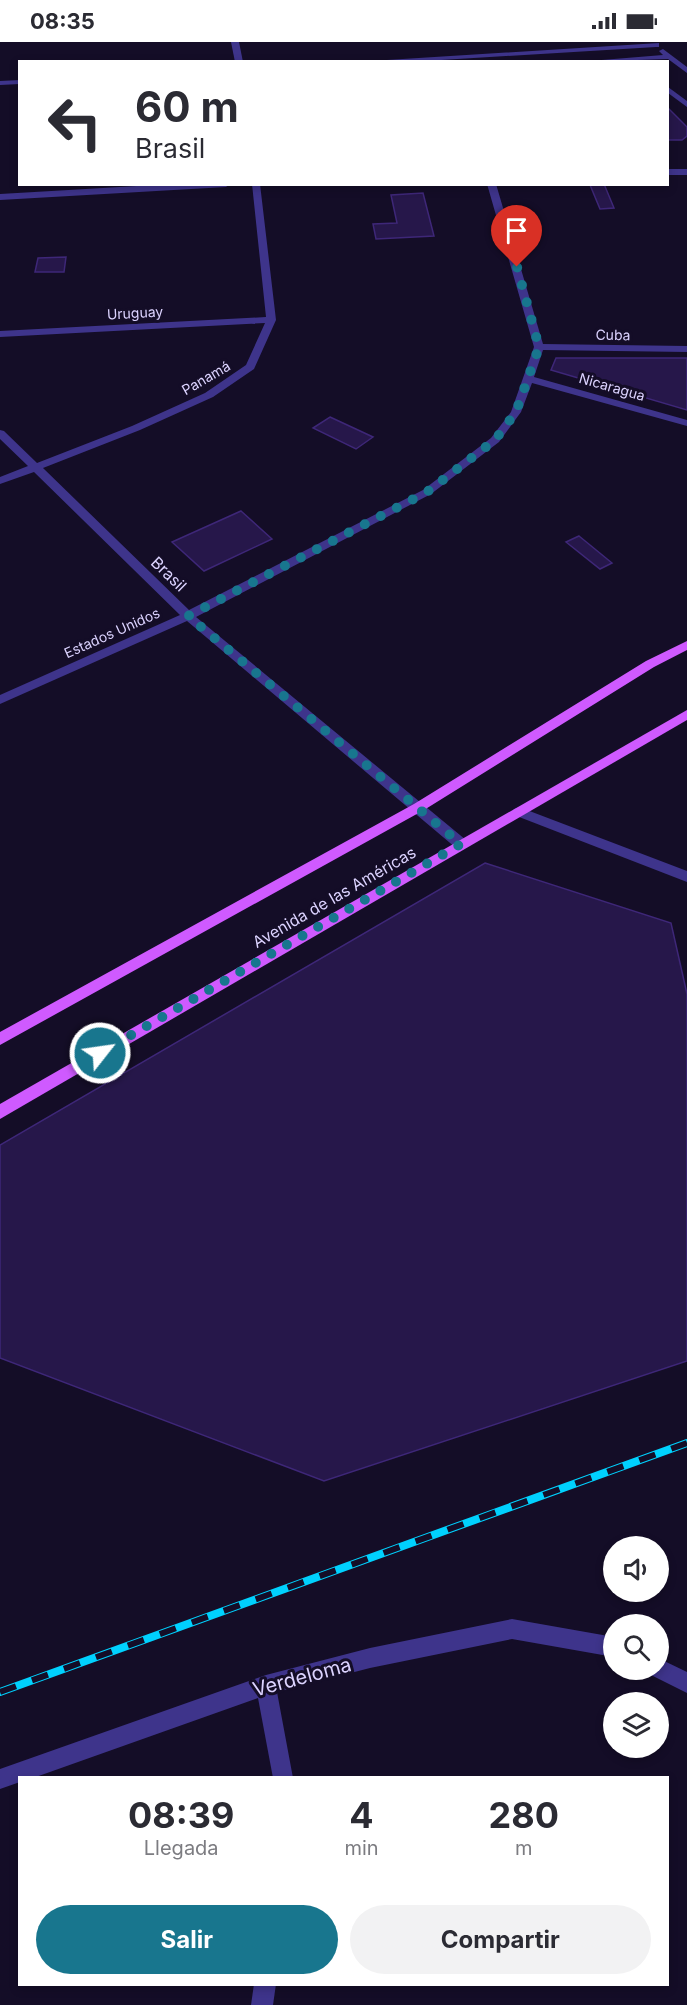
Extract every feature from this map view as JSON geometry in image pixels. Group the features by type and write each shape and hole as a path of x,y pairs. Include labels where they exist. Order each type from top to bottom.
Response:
{"main road":[{"path":"0,1039 419,807 650,664 687,645"},
{"name":"Avenida de las Américas","path":"0,1112 687,714"}],"street":[{"path":"235,42 239,60"},
{"path":"616,42 635,60 670,57"},
{"path":"397,60 624,48 653,44 687,71"},
{"path":"0,83 18,82"},
{"path":"669,90 687,105"},
{"path":"669,172 687,171"},
{"path":"0,197 191,186"},
{"path":"256,186 271,320"},
{"path":"492,186 539,347"},
{"name":"Uruguay","path":"0,334 271,320"},
{"name":"Panamá","path":"0,481 136,428 209,395 250,367 271,320"},
{"name":"Cuba","path":"539,347 687,349"},
{"name":"Estados Unidos","path":"0,700 188,616 427,492 495,440 516,412 530,379 539,347"},
{"name":"Nicaragua","path":"530,379 687,423"},
{"name":"Brasil","path":"0,433 188,616 461,844"},
{"path":"519,812 687,877"},
{"name":"Verdeloma","path":"0,1779 266,1685 370,1658 513,1629 603,1645"},
{"path":"669,1674 687,1683"},
{"path":"266,1685 283,1776"},
{"path":"262,2005 265,1986"}],"building":[{"path":"669,109 687,127 687,136 682,140 669,140"},
{"path":"590,186 605,186 614,208 600,209"},
{"path":"423,193 434,236 376,239 373,224 397,223 391,195"},
{"path":"66,257 64,272 35,272 38,258"},
{"path":"556,358 687,358 687,410 551,370"},
{"path":"330,417 373,437 356,449 313,428"},
{"path":"241,511 272,539 204,571 172,542"},
{"path":"579,536 612,563 600,569 566,542"},
{"path":"485,863 671,923 687,994 687,1361 324,1481 0,1358 0,1145"}],"railway":[{"path":"0,1692 687,1443"}],"route":[{"path":"100,1053 461,844 188,616 427,492 495,440 516,412 530,379 539,347 517,267"}]}
